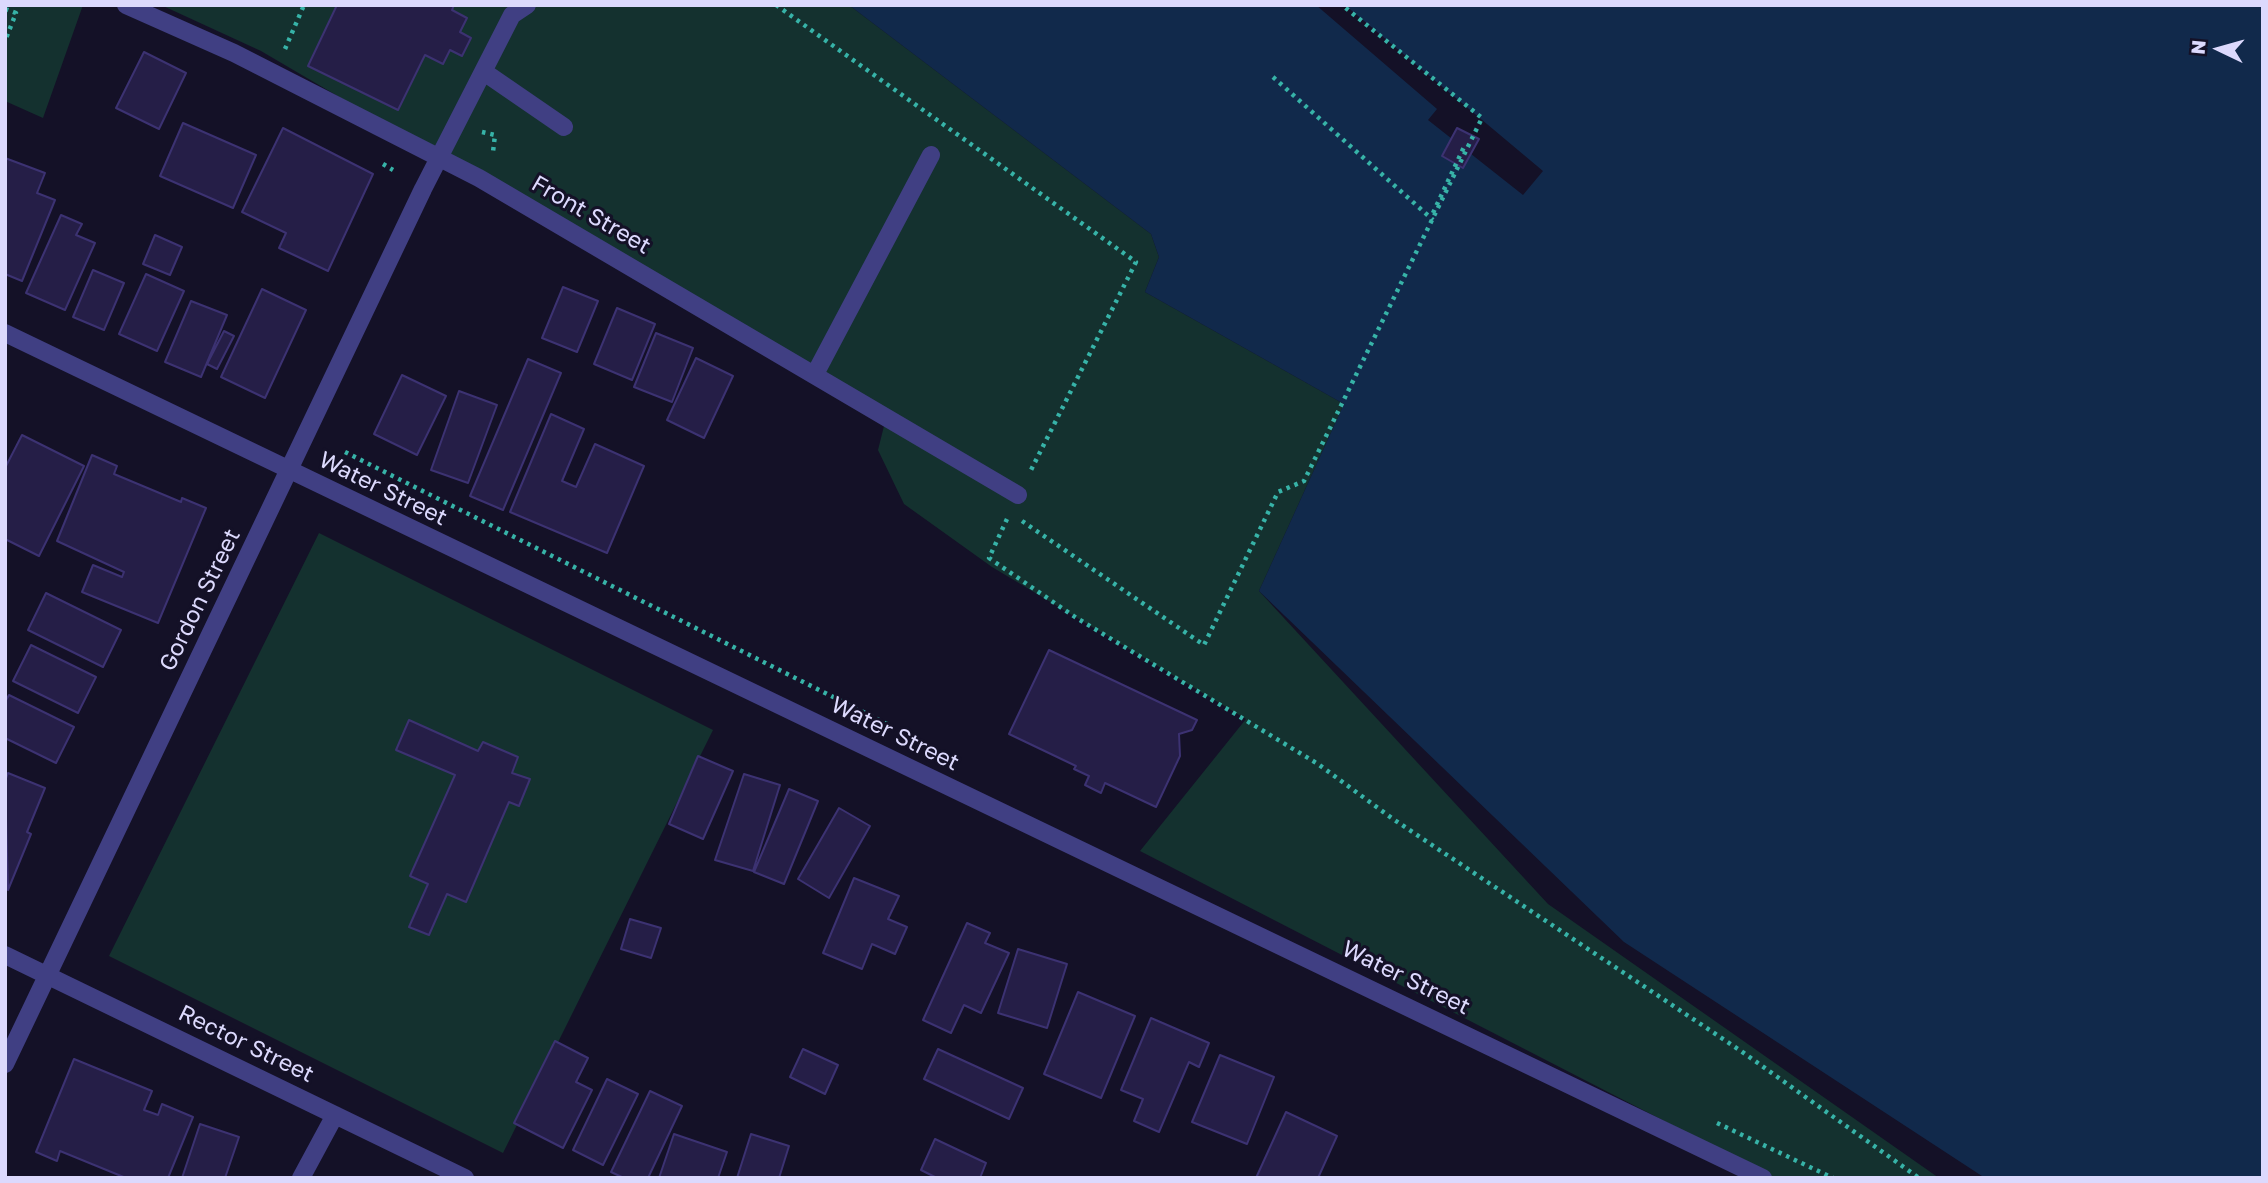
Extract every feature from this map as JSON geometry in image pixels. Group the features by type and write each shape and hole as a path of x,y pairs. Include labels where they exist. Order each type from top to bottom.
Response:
{"street":[{"name":"Front Street","path":"126,5 234,53 479,178 1018,495"},
{"name":"Gordon Street","path":"5,1064 438,158 512,15 527,5"},
{"path":"484,72 564,127"},
{"path":"815,374 931,155"},
{"name":"Water Street","path":"5,333 1763,1178"},
{"name":"Rector Street","path":"5,955 335,1115 444,1173 465,1178"},
{"path":"301,1178 335,1115"}],"path":[{"path":"776,5 1136,262 1009,512 989,558 1075,617 1318,764 1393,820 1741,1051 1919,1178"},
{"path":"1342,5 1482,118 1431,220"},
{"path":"5,9 16,13 5,41"},
{"path":"1272,79 1431,220"},
{"path":"1009,512 1204,645 1278,492 1304,481 1344,404 1464,147"},
{"path":"383,164 393,170"},
{"path":"345,452 892,726"},
{"path":"1707,1118 1833,1178"}],"green space":[{"path":"5,5 83,5 43,118 5,101"},
{"path":"161,5 849,5 1151,234 1159,257 1145,292 1344,404 1259,591 1548,904 1939,1178 1775,1178 1140,851 1246,719 992,567 904,504 878,450 886,418 261,51"},
{"path":"319,533 713,730 503,1153 109,956"}],"water":[{"path":"849,5 2263,5 2263,1178 1985,1178 1624,942 1259,591 1344,404 1145,292 1159,257 1151,234"}],"pier":[{"path":"1316,5 1345,5 1543,171 1523,195 1428,120 1437,109"}],"building":[{"path":"337,5 454,5 452,10 467,18 460,32 471,38 462,56 450,50 443,64 425,55 398,110 308,66"},
{"path":"144,52 186,73 159,129 116,108"},
{"path":"183,123 256,155 233,208 160,176"},
{"path":"283,128 373,174 328,271 279,248 286,233 242,212"},
{"path":"1457,128 1479,139 1463,168 1442,156"},
{"path":"5,158 45,173 37,193 55,200 22,281 5,274"},
{"path":"61,215 82,224 76,235 95,243 65,310 26,293"},
{"path":"155,235 182,247 170,275 143,264"},
{"path":"93,270 124,283 104,330 73,317"},
{"path":"146,274 184,291 157,351 119,334"},
{"path":"563,287 598,301 577,352 542,338"},
{"path":"262,289 306,310 265,398 221,377"},
{"path":"191,301 227,315 201,377 165,362"},
{"path":"617,308 655,324 632,380 594,364"},
{"path":"224,331 234,336 217,369 207,364"},
{"path":"656,333 693,348 672,402 634,387"},
{"path":"696,358 733,376 704,438 667,420"},
{"path":"528,359 561,373 503,510 470,496"},
{"path":"402,375 446,396 417,455 374,434"},
{"path":"459,391 497,405 468,483 431,470"},
{"path":"551,414 584,429 562,481 576,487 595,444 644,466 607,553 510,512"},
{"path":"22,435 84,466 39,556 5,539 5,468"},
{"path":"92,455 117,466 114,474 181,502 182,498 206,508 158,623 82,592 93,565 122,577 124,572 57,541"},
{"path":"46,593 121,630 103,667 28,630"},
{"path":"31,645 96,677 78,713 13,681"},
{"path":"1049,650 1197,720 1192,730 1179,734 1180,756 1156,807 1105,783 1101,793 1085,785 1089,776 1074,769 1076,766 1009,734"},
{"path":"9,695 74,727 56,763 5,738 5,702"},
{"path":"409,720 478,751 483,742 518,757 512,773 530,779 519,806 509,802 466,902 447,894 429,935 409,927 428,884 410,876 455,775 396,750"},
{"path":"698,756 733,771 703,839 669,824"},
{"path":"8,773 45,788 27,832 31,834 8,890 5,781"},
{"path":"744,774 780,785 753,871 715,860"},
{"path":"789,789 818,801 784,884 754,872"},
{"path":"839,808 870,826 829,898 798,879"},
{"path":"854,878 899,896 888,919 907,927 895,954 872,944 862,969 823,953"},
{"path":"630,919 661,928 651,958 621,949"},
{"path":"967,923 990,933 985,943 1009,953 981,1013 964,1005 951,1033 923,1020"},
{"path":"1018,949 1067,964 1047,1028 998,1013"},
{"path":"1078,992 1135,1016 1101,1098 1044,1074"},
{"path":"1151,1018 1209,1043 1199,1067 1189,1062 1159,1132 1134,1121 1143,1099 1121,1090"},
{"path":"555,1041 588,1058 576,1082 592,1090 563,1148 514,1123"},
{"path":"803,1049 838,1065 825,1094 790,1077"},
{"path":"938,1049 1023,1088 1009,1119 924,1079"},
{"path":"1220,1055 1274,1077 1247,1144 1192,1122"},
{"path":"74,1059 152,1091 144,1110 158,1115 162,1104 193,1117 168,1178 126,1178 60,1151 57,1161 36,1152"},
{"path":"607,1079 638,1094 603,1165 573,1150"},
{"path":"650,1091 682,1106 648,1178 624,1178 611,1172"},
{"path":"1286,1112 1337,1136 1318,1178 1256,1178"},
{"path":"200,1124 239,1137 225,1178 182,1178"},
{"path":"674,1134 727,1152 718,1178 659,1178"},
{"path":"751,1134 789,1146 779,1178 737,1178"},
{"path":"935,1139 986,1163 980,1178 937,1178 921,1170"}]}
